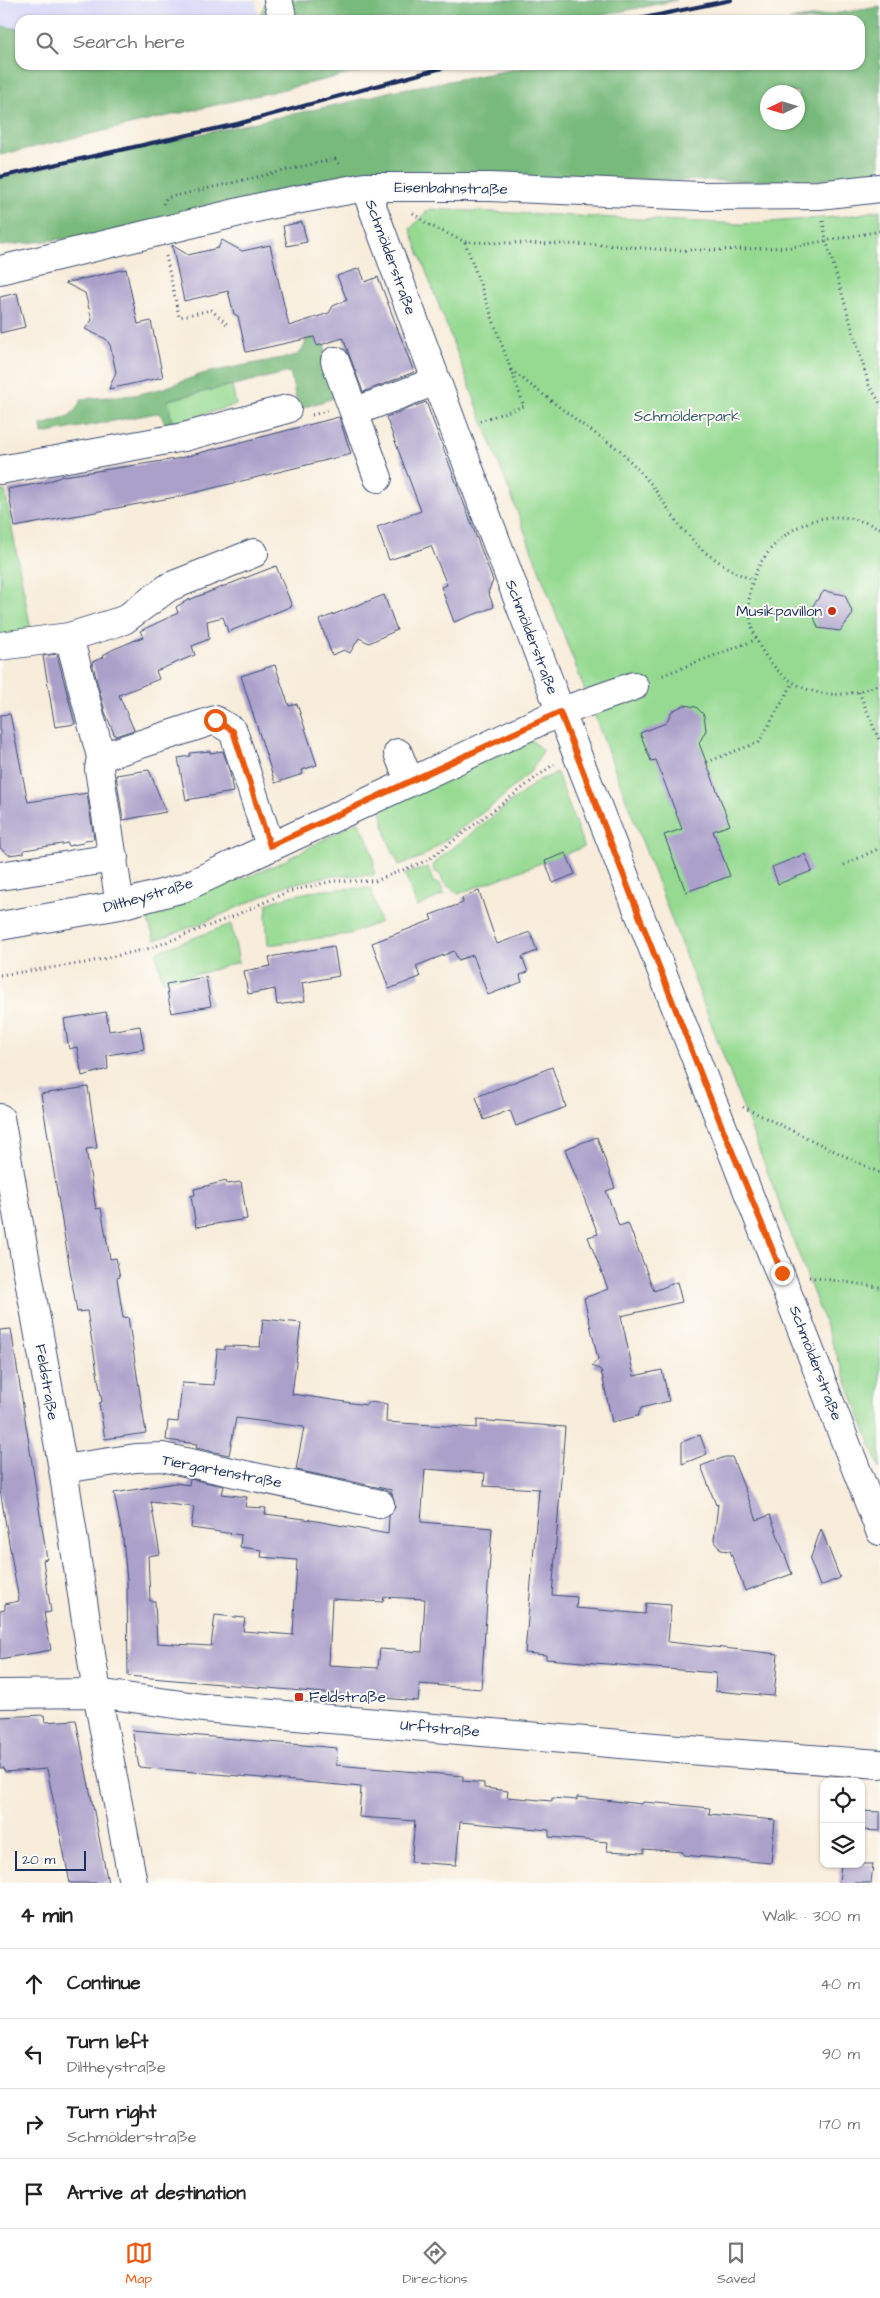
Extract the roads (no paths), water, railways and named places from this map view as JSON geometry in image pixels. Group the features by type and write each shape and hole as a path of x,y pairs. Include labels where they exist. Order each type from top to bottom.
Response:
{"street":[{"path":"278,0 282,15"},
{"name":"Eisenbahnstraße","path":"0,270 269,205 366,187 490,187 700,196 819,195 880,188"},
{"name":"Schmölderstraße","path":"366,187 454,430 524,640 560,712 707,1090 782,1273 880,1531"},
{"path":"335,361 378,478"},
{"path":"354,412 436,381"},
{"path":"0,470 184,437 287,409"},
{"path":"0,646 69,637 124,620 169,587 254,553"},
{"path":"69,637 101,756 99,769 120,905"},
{"name":"Diltheystraße","path":"0,926 120,905 183,888 560,712 634,686"},
{"path":"101,756 215,720 233,731 270,846"},
{"path":"398,753 409,781"},
{"path":"0,876 114,858"},
{"name":"Feldstraße","path":"0,1118 6,1188 63,1469 97,1693 133,1883"},
{"name":"Tiergartenstraße","path":"63,1469 136,1458 162,1457 380,1504"},
{"name":"Urftstraße","path":"0,1694 97,1693 203,1708 713,1752 880,1764"}],"railway":[{"path":"658,15 731,0"},
{"path":"0,177 237,124 435,70"}],"place":[{"name":"Musikpavillon","path":"832,611"},
{"name":"Feldstraße","path":"299,1697"}],"park label":[{"name":"Schmölderpark","path":"687,416"}]}
